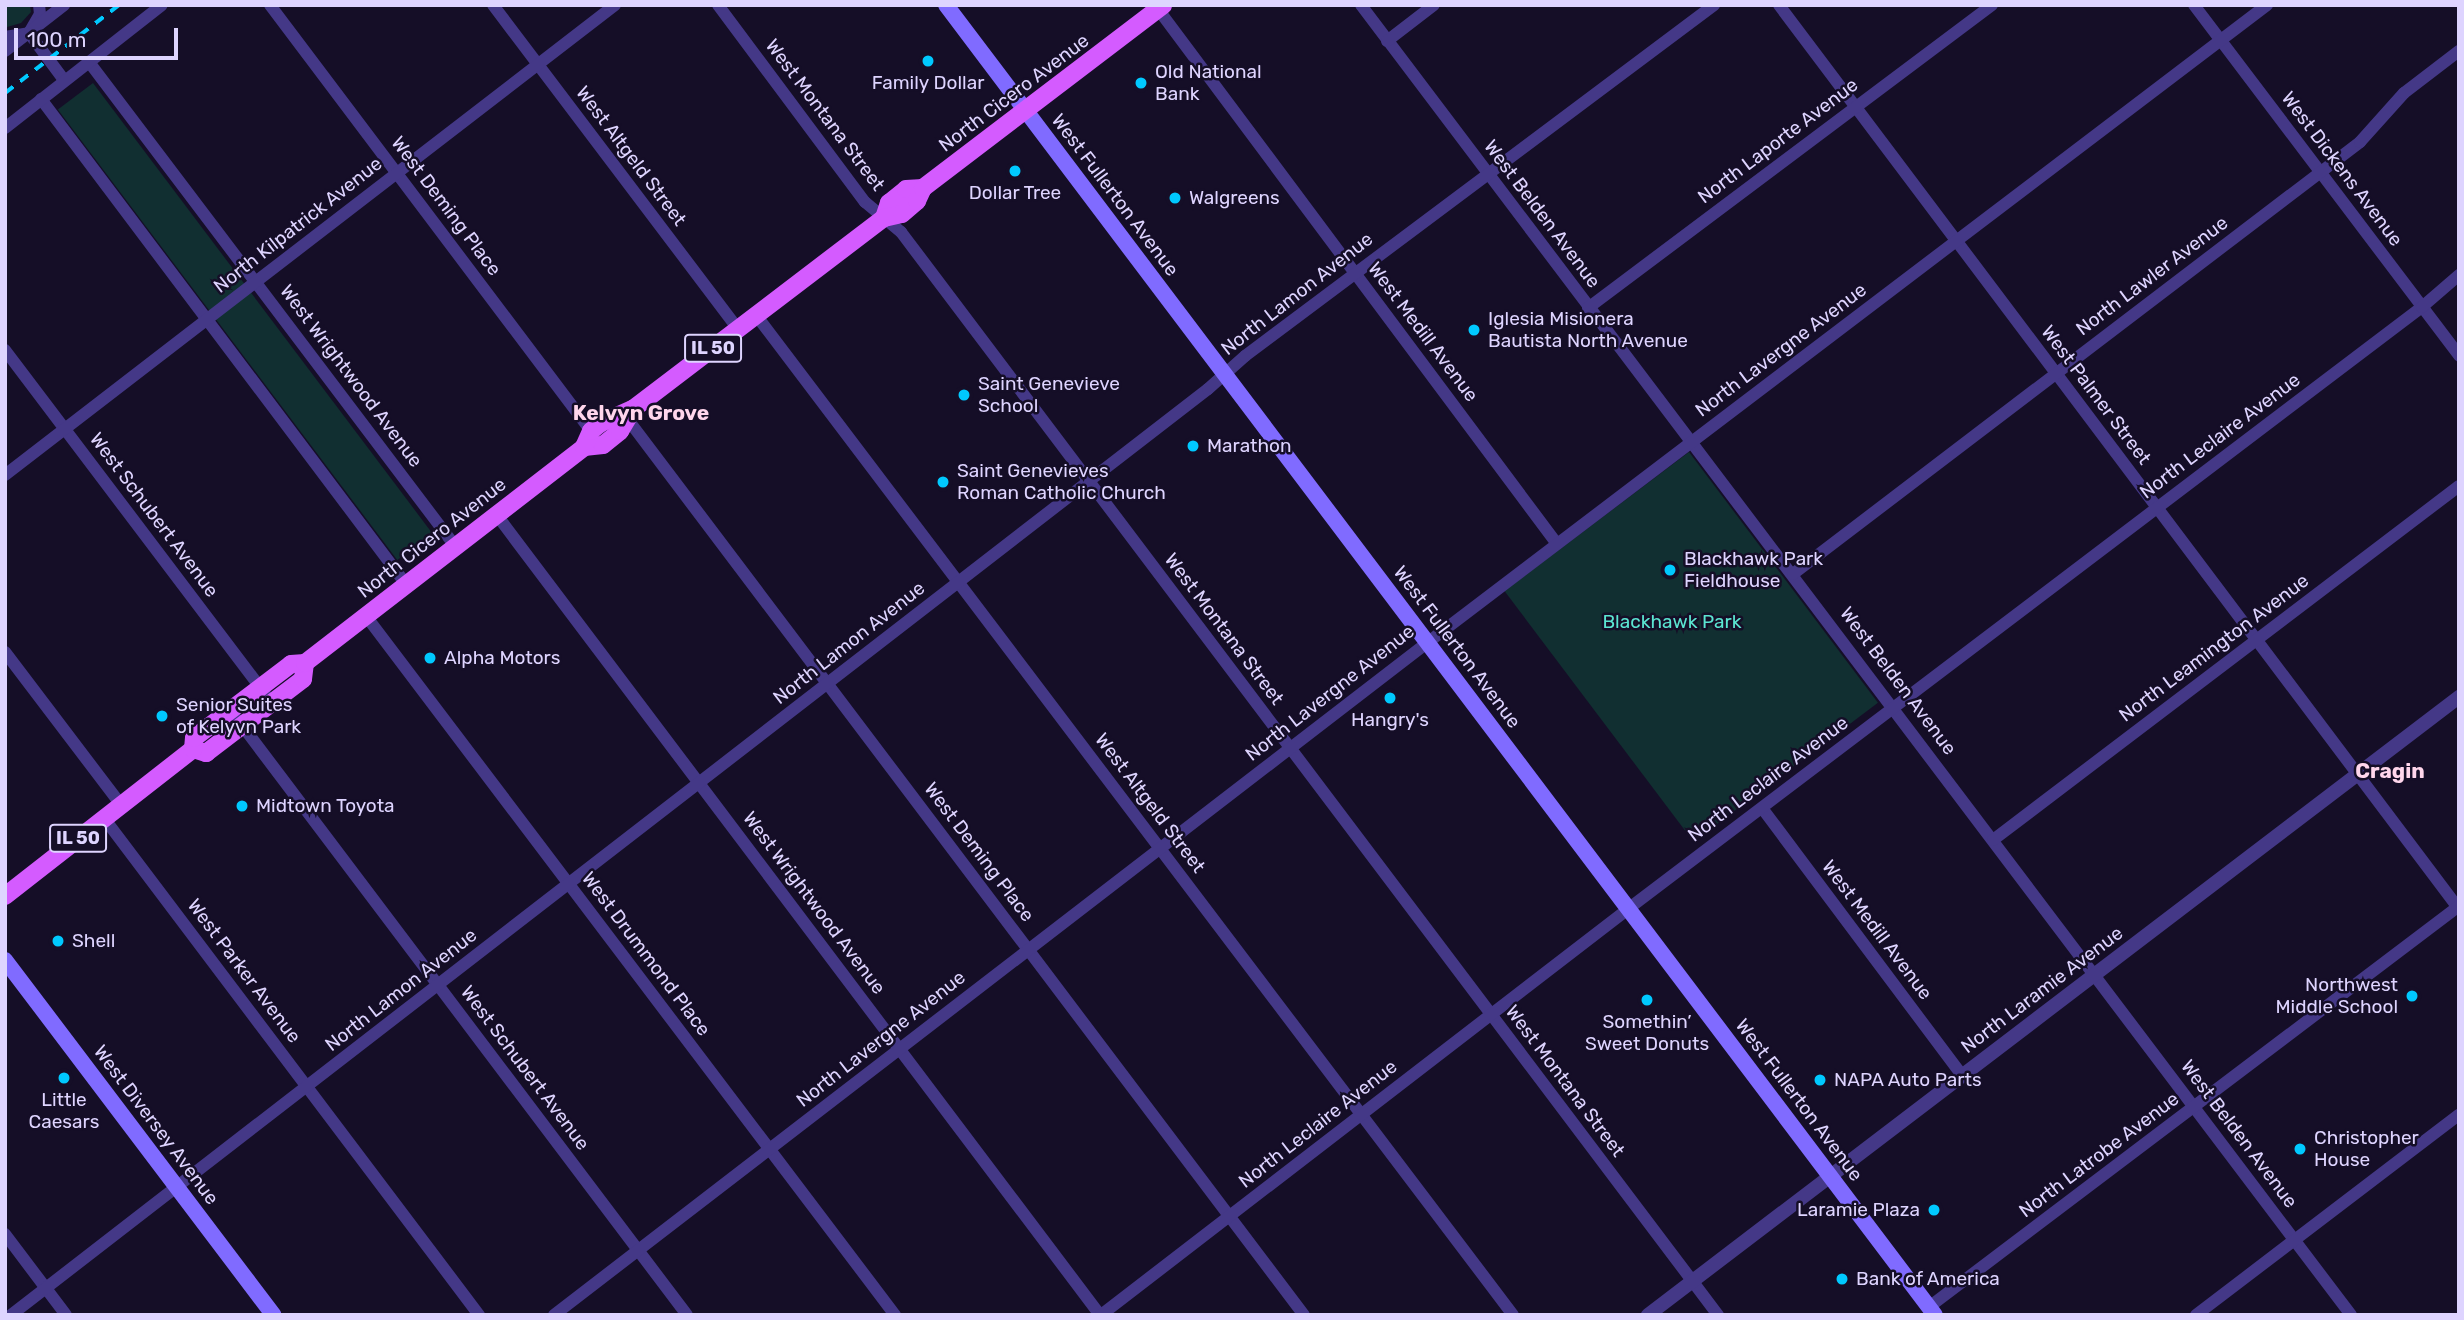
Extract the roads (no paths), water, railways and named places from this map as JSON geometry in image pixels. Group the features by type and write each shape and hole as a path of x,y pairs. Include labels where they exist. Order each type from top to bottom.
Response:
{"main road":[{"name":"West Fullerton Avenue","path":"946,5 1932,1311"},
{"name":"North Cicero Avenue","path":"5,896 193,749 194,738 292,664 305,663 496,514 587,439 603,445 620,431 628,413 884,218 889,203 906,189 923,188 1161,7"},
{"name":"North Cicero Avenue","path":"193,749 206,752 303,679 305,663"},
{"name":"West Diversey Avenue","path":"5,960 273,1315"}],"street":[{"path":"29,33 40,14 39,5"},
{"path":"5,51 64,5"},
{"path":"5,128 162,5"},
{"name":"West Deming Place","path":"271,5 397,173 587,439"},
{"name":"West Altgeld Street","path":"494,5 738,329"},
{"name":"North Kilpatrick Avenue","path":"5,475 615,5"},
{"name":"West Montana Street","path":"718,5 865,202 901,232 1718,1315"},
{"name":"West Belden Avenue","path":"1361,5 2351,1315"},
{"path":"1387,41 1434,5"},
{"name":"North Lamon Avenue","path":"11,1315 1355,273 1714,5"},
{"name":"West Palmer Street","path":"1779,5 2458,907"},
{"name":"North Laporte Avenue","path":"1588,308 1992,5"},
{"name":"West Dickens Avenue","path":"2194,5 2459,356"},
{"name":"North Lavergne Avenue","path":"554,1315 1427,643 2267,5"},
{"name":"West Medill Avenue","path":"1161,7 1557,544"},
{"path":"5,37 29,33"},
{"path":"29,33 64,80"},
{"name":"North Lawler Avenue","path":"1793,574 2360,142 2404,93 2459,51"},
{"name":"West Wrightwood Avenue","path":"89,62 455,546"},
{"path":"41,99 406,584"},
{"name":"North Leclaire Avenue","path":"1101,1315 1628,909 2422,307 2459,275"},
{"name":"West Altgeld Street","path":"756,315 1513,1315"},
{"name":"West Schubert Avenue","path":"5,350 271,703"},
{"name":"West Deming Place","path":"628,413 827,684 1304,1315"},
{"name":"North Leamington Avenue","path":"1993,839 2459,486"},
{"name":"West Wrightwood Avenue","path":"496,514 1101,1315"},
{"name":"West Drummond Place","path":"366,616 895,1315"},
{"path":"5,652 121,805"},
{"name":"North Laramie Avenue","path":"1648,1315 2459,697"},
{"name":"West Schubert Avenue","path":"231,710 687,1315"},
{"name":"West Medill Avenue","path":"1762,808 1962,1075"},
{"name":"West Parker Avenue","path":"104,818 479,1315"},
{"name":"North Latrobe Avenue","path":"1932,1311 2194,1107 2458,907"},
{"path":"2196,1315 2459,1115"},
{"path":"5,1234 66,1315"}],"railway":[{"path":"5,93 119,5"}],"place":[{"name":"Family Dollar","path":"928,61"},
{"name":"Old National Bank","path":"1141,83"},
{"name":"Dollar Tree","path":"1015,171"},
{"name":"Walgreens","path":"1175,198"},
{"name":"Iglesia Misionera Bautista North Avenue","path":"1474,330"},
{"name":"Saint Genevieve School","path":"964,395"},
{"name":"Marathon","path":"1193,446"},
{"name":"Saint Genevieves Roman Catholic Church","path":"943,482"},
{"name":"Blackhawk Park Fieldhouse","path":"1670,570"},
{"name":"Alpha Motors","path":"430,658"},
{"name":"Hangry's","path":"1390,698"},
{"name":"Senior Suites of Kelyvn Park","path":"162,716"},
{"name":"Midtown Toyota","path":"242,806"},
{"name":"Shell","path":"58,941"},
{"name":"Northwest Middle School","path":"2412,996"},
{"name":"Somethin’ Sweet Donuts","path":"1647,1000"},
{"name":"Little Caesars","path":"64,1078"},
{"name":"NAPA Auto Parts","path":"1820,1080"},
{"name":"Christopher House","path":"2300,1149"},
{"name":"Laramie Plaza","path":"1934,1210"},
{"name":"Bank of America","path":"1842,1279"}],"district":[{"name":"Kelvyn Grove","path":"641,413"},
{"name":"Cragin","path":"2390,771"}],"park label":[{"name":"Blackhawk Park","path":"1672,622"}]}
